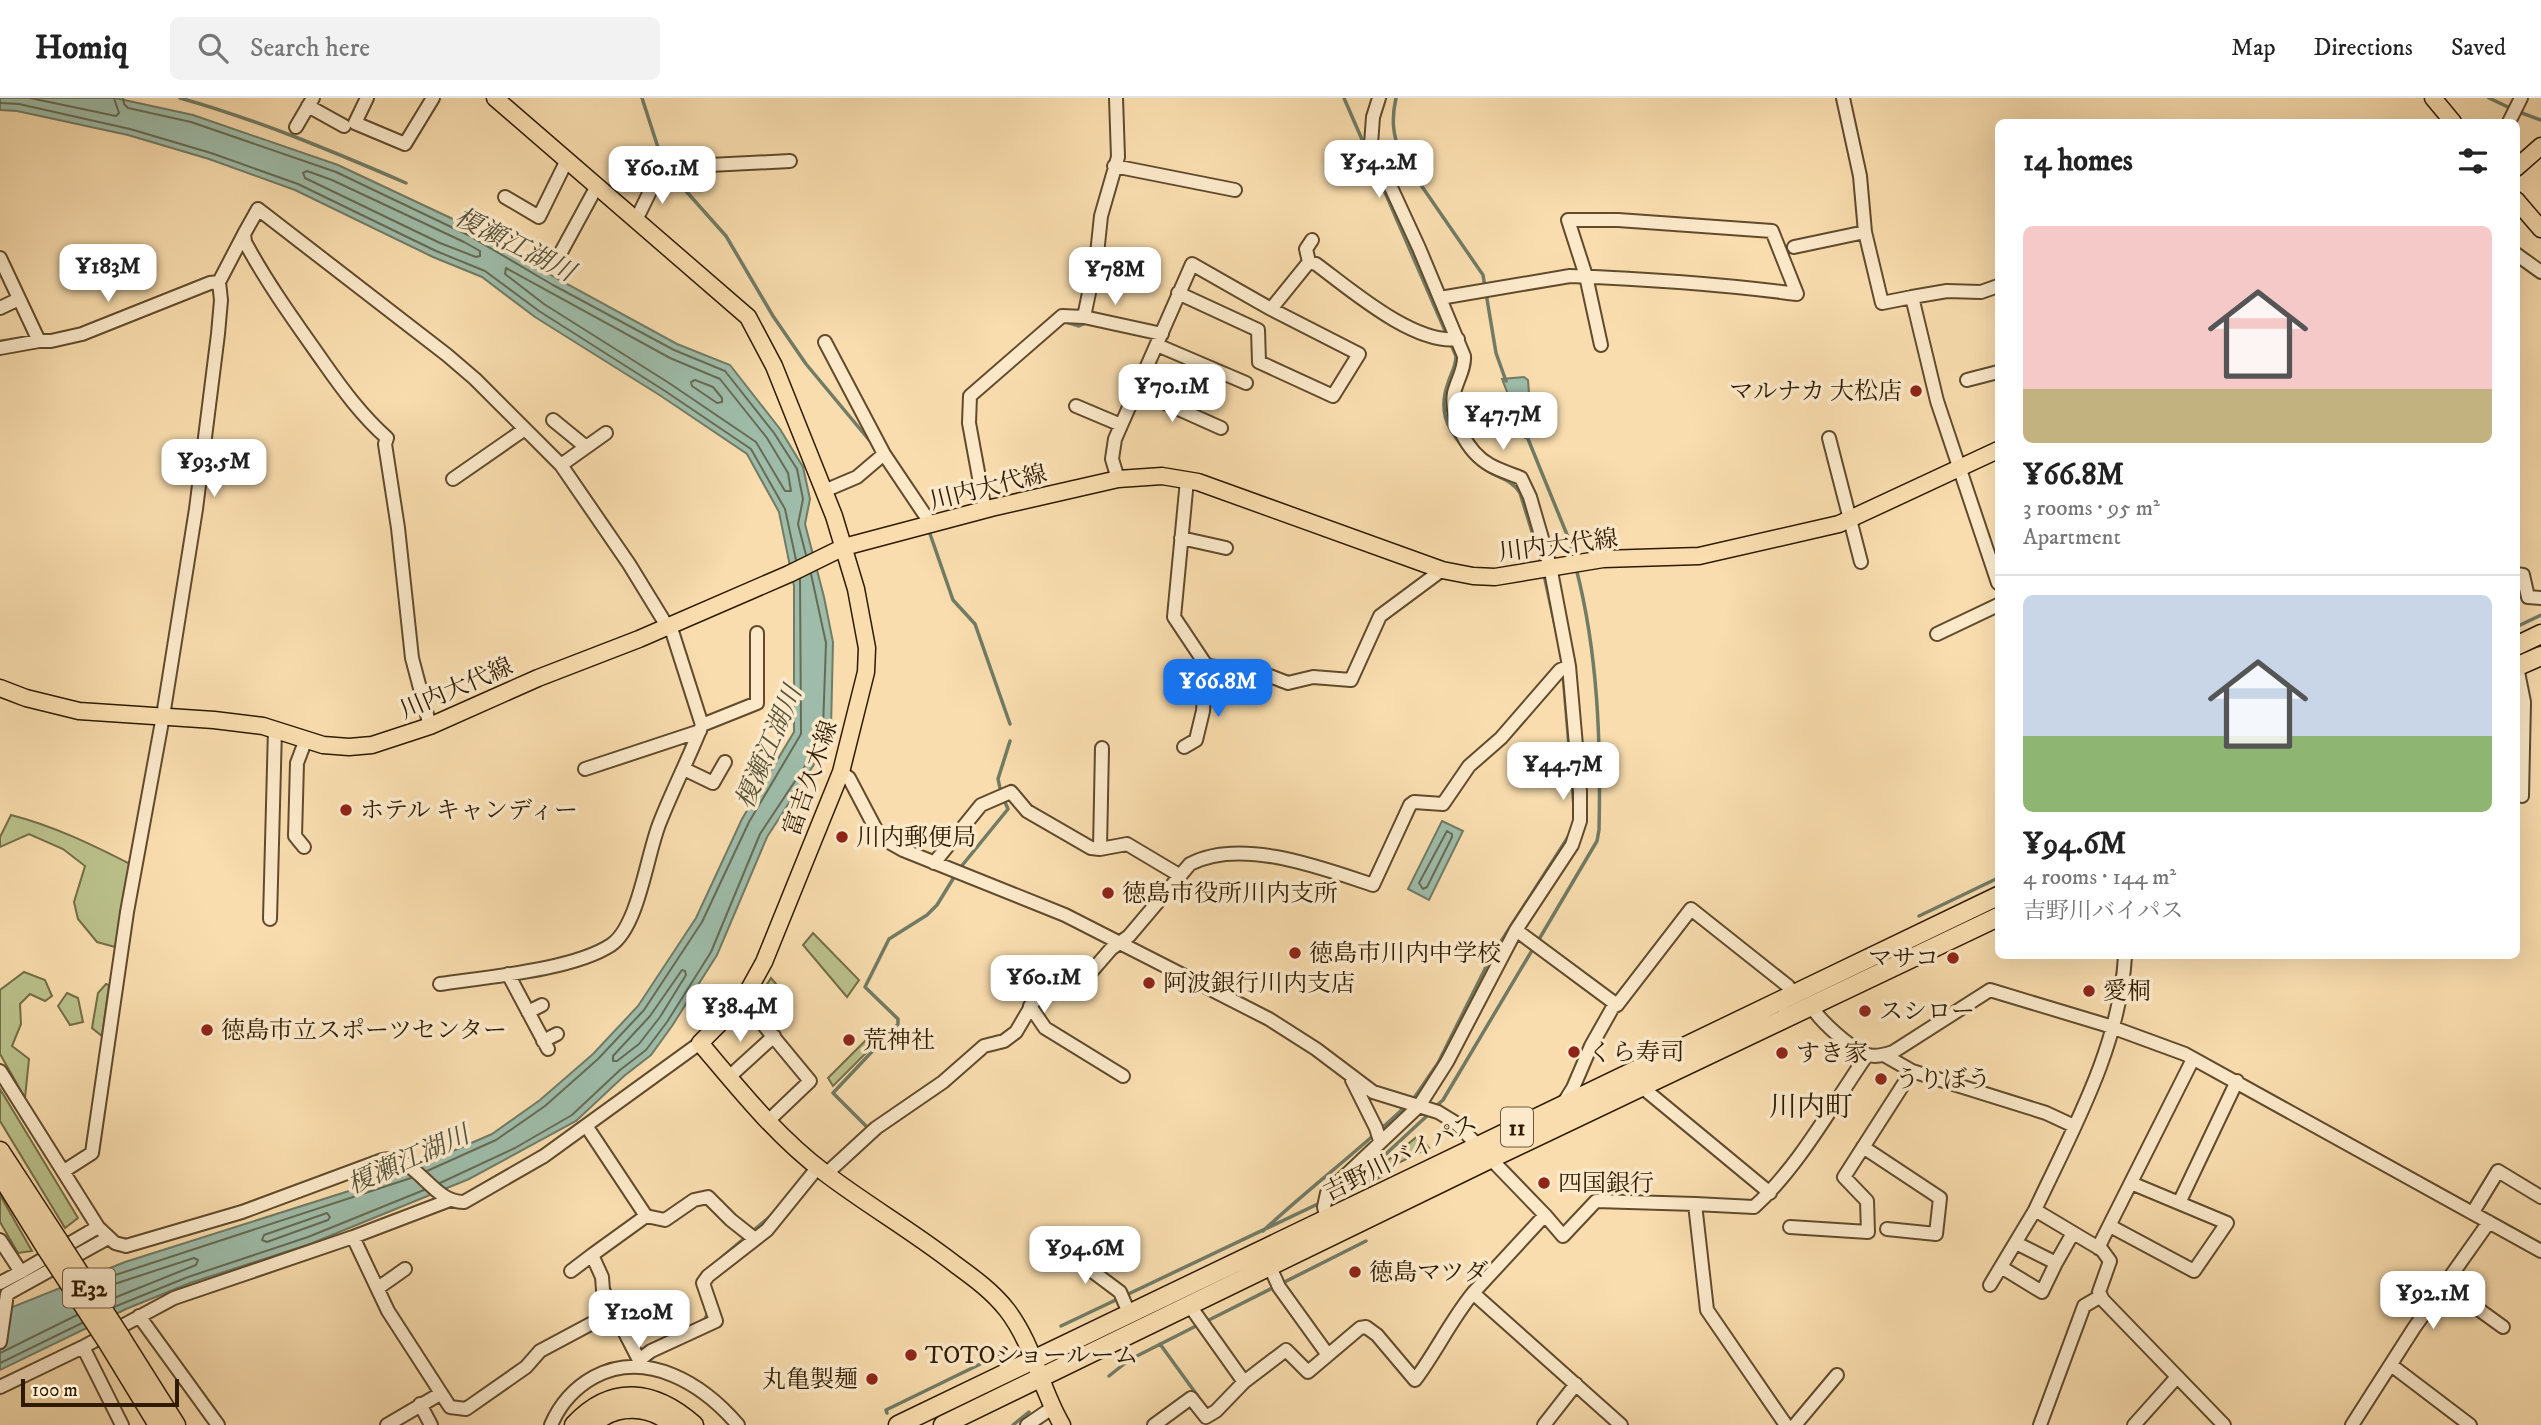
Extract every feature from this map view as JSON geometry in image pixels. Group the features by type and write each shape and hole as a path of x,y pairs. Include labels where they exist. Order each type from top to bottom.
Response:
{"highway":[{"path":"2520,644 2541,634"},
{"path":"2520,666 2541,656"},
{"name":"吉野川バイパス","path":"943,1425 1042,1378 1198,1317 1275,1279 1563,1104 1995,897"},
{"name":"吉野川バイパス","path":"898,1425 1035,1357 1125,1303 1325,1206 1485,1152 1643,1088 1995,918"},
{"name":"E32","path":"0,1151 52,1244"},
{"name":"E32","path":"0,1174 52,1244 114,1339 176,1425"},
{"name":"E32","path":"114,1339 158,1425"},
{"path":"574,1425 593,1407 622,1396 658,1401 676,1409 694,1425"},
{"path":"592,1425 610,1412 624,1408 640,1409 667,1419 674,1425"}],"main road":[{"name":"富吉久木線","path":"495,98 748,317 774,366 824,491 856,589 867,648 866,672 841,772 764,962 743,1000 700,1043"},
{"path":"2432,98 2450,119"},
{"path":"2520,164 2541,146"},
{"path":"2520,205 2541,229"},
{"name":"川内大代線","path":"0,688 26,698 79,711 163,716 275,729 323,745 372,745 429,726 538,678 669,626 844,547 1118,479 1162,476 1198,482 1442,570 1495,577 1603,559 1699,556 1839,524 1995,451"},
{"path":"700,1043 768,1122 822,1170 979,1282 1009,1312 1035,1357 1052,1408 1062,1425"}],"street":[{"path":"367,98 355,123 405,144 433,98"},
{"path":"1084,317 1097,254 1101,216 1119,150 1116,98"},
{"path":"1325,1206 1378,1135 1420,1107 1447,1062 1516,930 1572,845 1580,821 1580,791 1565,667 1530,497 1521,478 1489,465 1480,458 1460,429 1453,405 1464,365 1452,340 1440,298 1371,144 1373,117 1379,98"},
{"path":"1843,98 1860,176 1865,232 1882,303 1947,291 1981,292 1995,287"},
{"path":"296,127 307,102 344,126"},
{"path":"505,197 539,217 567,160"},
{"path":"636,220 660,171 790,161"},
{"path":"1114,166 1234,190"},
{"path":"560,254 597,186"},
{"path":"64,1171 92,1153 127,912 163,716 196,509 219,334 219,282 258,209 447,355 561,465 669,626 701,728 659,825 628,922 612,944 575,961 440,984"},
{"path":"1440,298 1570,276 1586,276 1729,285 1797,294 1772,231 1618,220 1568,220 1586,276 1601,345"},
{"path":"1794,247 1865,232"},
{"path":"244,234 245,242 267,283 294,323 338,384 387,438 385,444 398,528 412,658 429,726"},
{"path":"1309,262 1306,249 1312,240"},
{"path":"2520,257 2541,272"},
{"path":"0,258 39,341"},
{"path":"1309,262 1408,329 1452,340"},
{"path":"1118,479 1112,459 1115,439 1192,264 1269,308 1282,317 1359,354 1333,396 1259,362 1258,330 1269,308 1309,262"},
{"path":"0,348 82,334 155,304 219,282"},
{"path":"1178,293 1258,330"},
{"path":"1912,297 1937,401 1995,574"},
{"path":"0,308 19,299"},
{"path":"985,510 969,423 970,396 1062,316 1084,317 1159,339 1246,383"},
{"path":"825,342 884,454 931,524"},
{"path":"1967,380 1995,373"},
{"path":"1136,390 1221,428"},
{"path":"1076,406 1121,425"},
{"path":"553,420 586,447"},
{"path":"453,479 525,429"},
{"path":"561,465 606,433"},
{"path":"1829,438 1861,562"},
{"path":"824,491 857,477 884,454"},
{"path":"1184,747 1196,740 1203,711 1206,665 1174,617 1187,480"},
{"path":"1181,538 1226,548"},
{"path":"1206,665 1239,672 1254,670 1288,683 1313,677 1351,680 1380,616 1442,570"},
{"path":"2520,575 2523,575 2528,597 2541,598"},
{"path":"1937,634 1995,606"},
{"path":"585,769 701,728 757,703 757,633"},
{"path":"551,1425 568,1396 587,1381 610,1370 639,1363 652,1351 716,1321 703,1283 752,1236 767,1230 785,1210 799,1188 876,1128 943,1082 984,1046 1003,1041 1016,1032 1050,974 1070,979 1085,979 1129,936 1179,875 1195,861 1231,854 1292,860 1373,885 1410,805 1433,802 1443,804 1469,766 1502,738 1565,667"},
{"path":"2520,682 2524,702 2522,796"},
{"path":"270,919 275,729"},
{"path":"304,846 295,836 297,763 306,739"},
{"path":"1100,849 1102,748"},
{"path":"684,769 713,782 725,762"},
{"path":"841,772 849,778 880,837 903,850 1065,915 1269,1020 1316,1049 1373,1092 1420,1107 1456,1123 1563,1236 1595,1201 1754,1207 1770,1194 1867,1055"},
{"path":"934,863 981,805 1011,792 1027,811 1091,848 1127,844 1179,875"},
{"path":"1563,1104 1613,1007 1691,909 1788,986 1794,995"},
{"path":"1516,930 1616,1005"},
{"path":"1990,1285 2035,1210 2104,1056 2113,1028 2124,959"},
{"path":"508,974 546,1045 557,1034"},
{"path":"1811,1006 1817,1016 1867,1055 1892,1052 1990,990 2138,1035 2237,1081 2541,1251"},
{"path":"743,1000 810,1081 768,1122"},
{"path":"528,1012 542,1005"},
{"path":"1030,1006 1045,1028 1123,1076"},
{"path":"729,1077 774,1036"},
{"path":"0,1071 98,1227 108,1238 121,1245 133,1245 242,1212 393,1158 408,1165 447,1198 464,1202 544,1156 700,1043"},
{"path":"1884,1055 1912,1071 2046,1114 2074,1126"},
{"path":"2098,1248 2193,1059"},
{"path":"1790,1227 1868,1232 1867,1202 1844,1177 1912,1071"},
{"path":"1350,1076 1378,1135"},
{"path":"2179,1203 2237,1081"},
{"path":"1643,1088 1770,1194"},
{"path":"587,1127 646,1216 665,1220 694,1200 708,1197 752,1236"},
{"path":"1863,1147 1940,1198 1936,1234 1887,1229"},
{"path":"2473,1212 2498,1171 2541,1197"},
{"path":"2110,1226 2194,1271 2227,1223 2131,1183"},
{"path":"0,1387 83,1347 174,1298 353,1237 447,1198"},
{"path":"1695,1204 1707,1310 1786,1425"},
{"path":"2035,1210 2098,1248 2110,1261 2099,1292 2101,1296 2224,1425"},
{"path":"1154,1425 1191,1398 1206,1417 1216,1411 1244,1382 1286,1350 1308,1372 1360,1328 1366,1326 1415,1380 1437,1350 1456,1314 1545,1215"},
{"path":"571,1271 646,1216"},
{"path":"2353,1425 2489,1222"},
{"path":"0,1342 4,1288 21,1272 98,1227"},
{"path":"2001,1267 2042,1292 2073,1233"},
{"path":"353,1237 388,1311 450,1408 466,1409 526,1367 540,1351 613,1312"},
{"path":"4,1288 108,1238"},
{"path":"0,1240 21,1272"},
{"path":"2016,1243 2056,1263"},
{"path":"592,1255 602,1277 603,1290 639,1363 692,1385 724,1410 738,1425"},
{"path":"1072,1255 1125,1303"},
{"path":"378,1288 405,1269"},
{"path":"1275,1279 1328,1355"},
{"path":"2445,1285 2503,1327"},
{"path":"1473,1293 1621,1425"},
{"path":"2040,1425 2084,1306 2101,1296"},
{"path":"139,1316 218,1425"},
{"path":"1198,1317 1244,1382"},
{"path":"83,1347 122,1425"},
{"path":"2391,1365 2470,1425"},
{"path":"1795,1425 1837,1375"},
{"path":"2134,1425 2178,1377"},
{"path":"1548,1423 1576,1384"},
{"path":"387,1425 426,1415 440,1394"},
{"path":"1027,1425 1052,1408"}],"green space":[{"path":"11,815 58,830 132,865 115,947 97,942 78,919 74,902 85,866 63,849 29,834 0,847 0,837"},
{"path":"813,933 859,980 847,997 803,945"},
{"path":"24,972 45,980 52,996 45,1001 30,994 20,1004 21,1024 12,1046 29,1059 25,1098 0,1054 0,990"},
{"path":"771,978 777,985 772,993 783,1005 779,1008 784,1015 773,1027 755,1008 751,998 757,985 764,989"},
{"path":"106,984 109,985 102,1036 92,1028 98,993"},
{"path":"67,993 78,998 83,1022 70,1025 58,1006"},
{"path":"867,1039 875,1044 833,1086 828,1078"},
{"path":"0,1089 78,1218 65,1228 0,1121"},
{"path":"1419,1135 1429,1148 1378,1173 1376,1170"},
{"path":"0,1195 32,1251 18,1253 0,1222"}],"water":[{"path":"0,98 115,98 193,115 338,165 472,228 556,278 677,344 730,365 780,429 803,467 810,499 805,524 833,642 831,729 813,766 767,837 717,955 651,1055 576,1121 469,1179 310,1244 190,1283 126,1309 0,1370 0,1312 125,1262 393,1177 492,1134 540,1100 593,1054 638,1006 696,918 742,819 794,732 794,586 779,512 747,454 535,317 482,277 433,257 295,190 209,159 128,135 17,111 0,110"},
{"path":"1524,377 1528,380 1532,436 1525,438 1502,379"},
{"path":"1442,821 1463,831 1429,900 1408,889"}],"waterway":[{"path":"180,98 266,126 406,183"},
{"path":"642,98 664,166"},
{"path":"1344,98 1456,356 1445,392 1444,409 1452,432 1463,446"},
{"path":"1396,98 1394,127 1401,156 1483,275 1496,353 1506,381"},
{"path":"2489,98 2512,109"},
{"path":"2519,112 2541,120"},
{"path":"669,172 726,236 773,316 806,364 870,441"},
{"path":"1066,322 1079,326 1084,324"},
{"path":"1526,434 1570,542 1574,560"},
{"path":"1480,465 1512,484 1520,493 1542,564"},
{"path":"929,531 953,600 975,624 1010,724"},
{"path":"1538,941 1597,841 1599,830 1596,698 1589,632 1576,568"},
{"path":"1544,575 1558,639"},
{"path":"2520,625 2541,615"},
{"path":"1563,674 1574,806"},
{"path":"1001,793 998,779 1010,741"},
{"path":"960,868 1008,809 1004,800"},
{"path":"1412,1101 1438,1063 1491,957 1570,834"},
{"path":"869,1129 833,1093 898,1024 898,1019 865,987 889,939 927,915 937,905 956,874"},
{"path":"1919,916 1995,879"},
{"path":"1435,1107 1443,1100 1534,947"},
{"path":"1381,1129 1406,1106"},
{"path":"1345,1192 1430,1113"},
{"path":"1263,1231 1375,1134"},
{"path":"1329,1199 1382,1176"},
{"path":"1061,1326 1322,1202"},
{"path":"721,1258 774,1213"},
{"path":"1205,1322 1366,1241"},
{"path":"696,1324 705,1319 708,1313"},
{"path":"1109,1376 1129,1360 1198,1325"},
{"path":"1160,1344 1205,1406"},
{"path":"887,1413 886,1410 1003,1353"},
{"path":"1013,1425 1029,1412"}],"place":[{"name":"マルナカ 大松店","path":"1916,391"},
{"name":"ホテル キャンディー","path":"346,810"},
{"name":"川内郵便局","path":"842,837"},
{"name":"徳島市役所川内支所","path":"1108,893"},
{"name":"徳島市川内中学校","path":"1295,953"},
{"name":"マサコ","path":"1953,958"},
{"name":"阿波銀行川内支店","path":"1149,983"},
{"name":"愛桐","path":"2089,991"},
{"name":"スシロー","path":"1865,1011"},
{"name":"徳島市立スポーツセンター","path":"207,1030"},
{"name":"荒神社","path":"849,1040"},
{"name":"くら寿司","path":"1574,1052"},
{"name":"すき家","path":"1782,1053"},
{"name":"うりぼう","path":"1881,1079"},
{"name":"四国銀行","path":"1544,1183"},
{"name":"徳島マツダ","path":"1355,1272"},
{"name":"TOTOショールーム","path":"911,1355"},
{"name":"丸亀製麺","path":"872,1379"}],"district":[{"name":"川内町","path":"1811,1106"}],"water label":[{"name":"榎瀬江湖川","path":"515,244"},
{"name":"榎瀬江湖川","path":"768,747"},
{"name":"榎瀬江湖川","path":"408,1159"}]}
